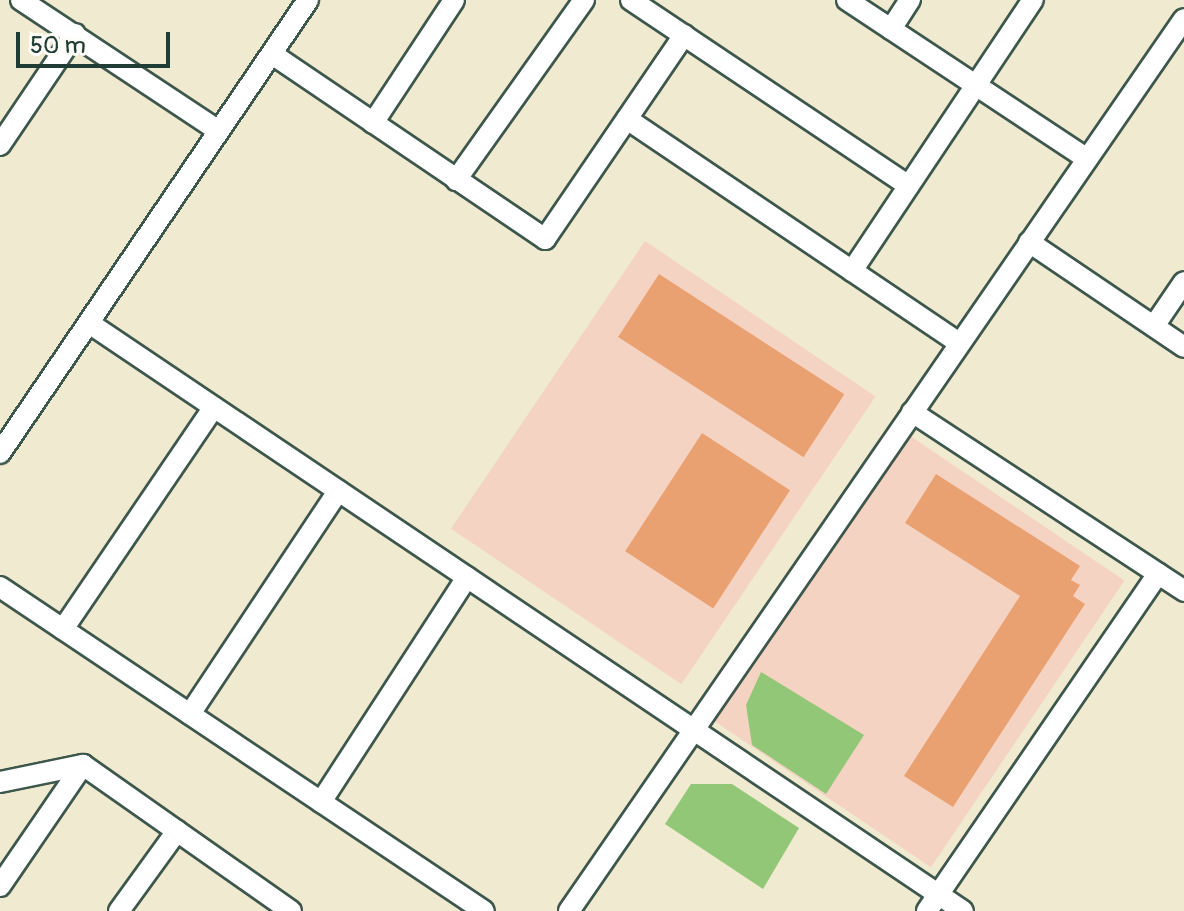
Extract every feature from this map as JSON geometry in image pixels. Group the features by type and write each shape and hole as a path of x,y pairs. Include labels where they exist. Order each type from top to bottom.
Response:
{"street":[{"path":"21,0 219,131"},
{"path":"0,453 308,0"},
{"path":"373,123 454,0"},
{"path":"456,180 584,0"},
{"path":"631,0 909,186"},
{"path":"847,0 1087,159"},
{"path":"891,29 910,0"},
{"path":"852,271 1033,0"},
{"path":"569,911 1184,19"},
{"path":"0,145 75,34"},
{"path":"272,54 545,239 684,35"},
{"path":"627,119 959,343"},
{"path":"1029,242 1184,347"},
{"path":"1154,326 1184,282"},
{"path":"89,323 693,730 933,903 963,911"},
{"path":"63,629 214,407"},
{"path":"912,412 1184,591"},
{"path":"190,714 338,491"},
{"path":"933,903 1158,574"},
{"path":"321,802 467,577"},
{"path":"0,587 484,911"},
{"path":"0,886 83,765"},
{"path":"0,782 83,765 177,831 270,905 291,911"},
{"path":"119,911 177,831"}],"shaded area":[{"path":"645,241 875,396 681,684 451,529"},
{"path":"894,425 1124,580 931,867 701,712"}],"green space":[{"path":"761,672 864,735 826,794 752,745 746,705"},
{"path":"691,784 732,784 799,828 763,889 665,824"}],"building":[{"path":"659,274 844,394 803,457 618,337"},
{"path":"702,433 790,490 713,608 625,551"},
{"path":"936,474 1080,566 1071,580 1080,585 1073,596 1085,604 953,807 904,776 1020,596 905,523"}]}
